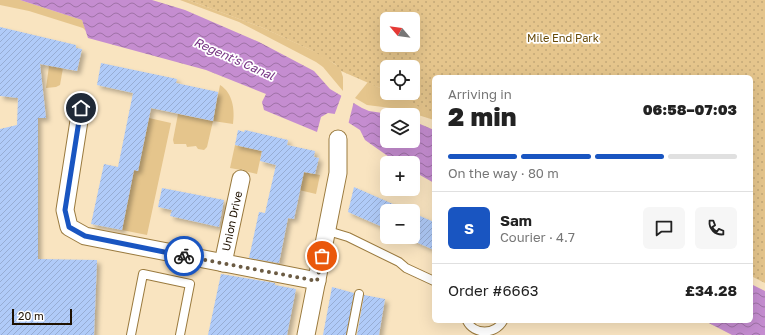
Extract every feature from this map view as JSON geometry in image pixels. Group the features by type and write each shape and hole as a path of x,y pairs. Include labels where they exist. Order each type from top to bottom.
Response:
{"street":[{"path":"81,108 65,210 69,227 85,236 317,281"},
{"path":"306,335 328,231 339,166 338,138"},
{"name":"Union Drive","path":"223,263 241,179"}],"lane":[{"path":"328,231 348,237 432,280"},
{"path":"130,335 143,274 190,284 180,335"},
{"path":"351,335 359,294"},
{"path":"468,323 473,330 485,334 497,330 502,323"}],"green space":[{"path":"0,0 20,0 82,20 86,31 83,28 29,11 0,5"},
{"path":"180,0 188,0 261,27 322,55 340,68 343,77 343,91 323,67 316,62 239,22"},
{"name":"Mile End Park","path":"188,0 765,0 765,283 753,277 753,75 432,75 432,113 405,100 420,100 420,60 380,60 380,88 341,71 335,64 313,51 261,27"},
{"path":"49,66 63,68 60,85 46,88"},
{"path":"368,82 380,88 380,100 420,100 420,94 432,95 432,119 420,116 420,108 391,108 367,105 355,98"},
{"path":"220,85 228,92 232,102 234,113 233,124 213,121"},
{"path":"178,114 213,121 207,147 204,150 198,149 196,146 187,147 186,144 174,144 173,140"},
{"path":"149,118 171,123 147,235 122,230 134,170 138,171"},
{"path":"235,145 262,151 257,174 244,171 243,169 230,168"},
{"path":"303,172 320,175 316,194 299,190"}],"water":[{"name":"Regent's Canal","path":"20,0 152,0 185,10 259,42 314,71 330,89 362,108 380,113 380,148 420,148 420,124 432,129 432,182 420,175 420,156 388,156 365,140 360,130 335,114 328,113 321,117 317,132 264,110 262,102 266,94 206,70 88,38 82,20"},
{"path":"753,285 765,291 765,335 732,335 709,323 753,323"}],"pier":[{"path":"342,94 354,101 348,125 334,116"}],"building":[{"path":"0,27 76,45 76,48 82,49 77,71 40,64 46,118 38,118 38,259 97,260 94,335 0,335 0,129 17,125 18,98 0,96"},
{"path":"101,63 177,79 176,83 218,92 213,121 151,108 138,171 134,170 122,230 91,224 104,164 118,167 133,93 97,85"},
{"path":"238,130 244,132 245,130 288,140 287,145 315,151 314,157 319,158 315,174 304,172 294,219 288,218 279,263 249,258 259,212 265,213 276,165 260,161 262,151 235,145"},
{"path":"354,187 393,204 380,204 380,226 348,212"},
{"path":"162,188 224,200 219,227 170,216 172,210 158,207"},
{"path":"420,216 432,221 432,249 420,244"},
{"path":"221,274 275,283 275,285 296,289 287,335 208,335"},
{"path":"332,287 354,293 346,335 323,335"},
{"path":"364,295 385,299 379,335 357,335"}],"way so far":[{"path":"184,256 317,281 322,256"}],"route":[{"path":"81,108 65,210 69,227 85,236 184,256"}]}
